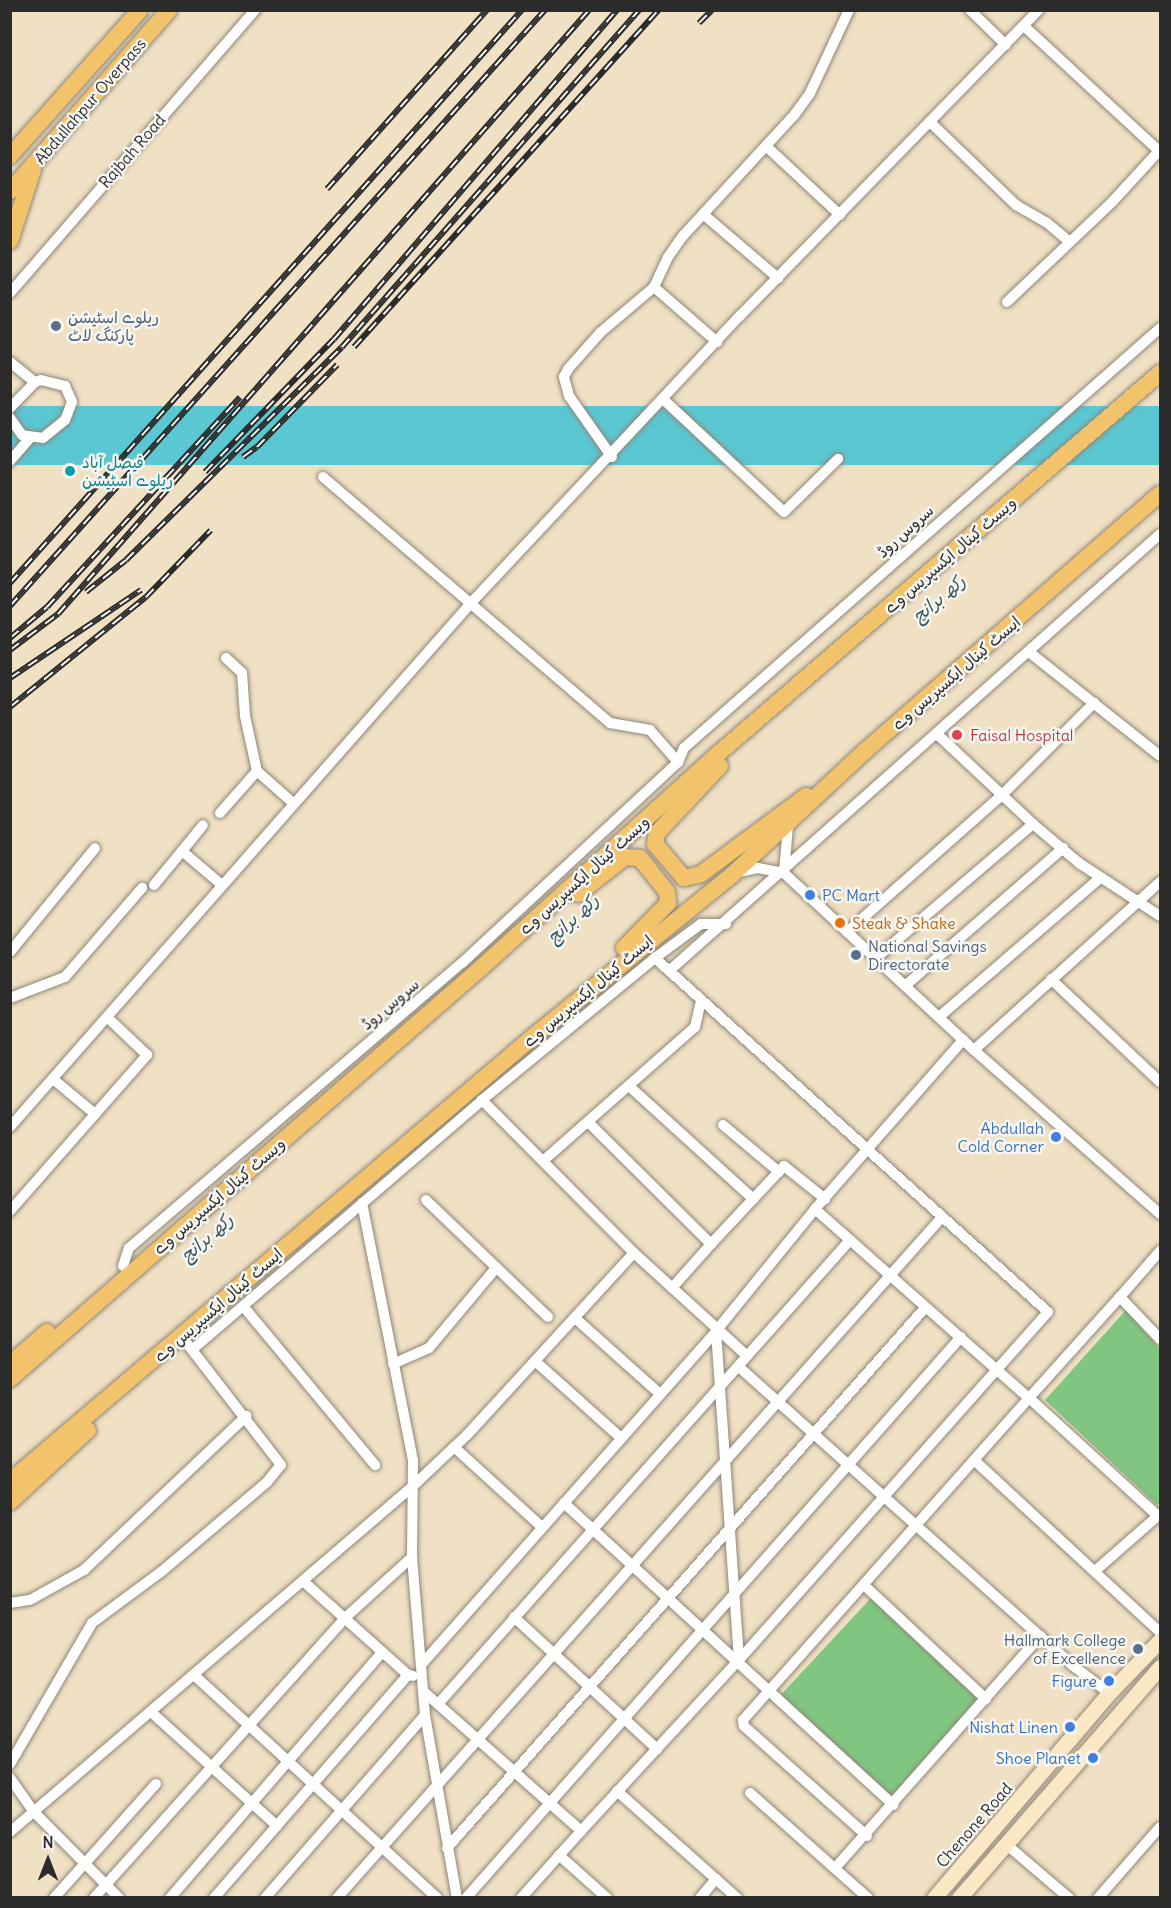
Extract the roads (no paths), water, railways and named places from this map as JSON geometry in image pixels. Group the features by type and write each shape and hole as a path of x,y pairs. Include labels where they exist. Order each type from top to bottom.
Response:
{"main road":[{"name":"Abdullahpur Overpass","path":"10,156 140,10"},
{"name":"Abdullahpur Overpass","path":"10,191 169,10"},
{"path":"10,241 34,166"},
{"name":"ویسٹ کینال ایکسپریس وے","path":"10,1379 482,967 809,676 1052,468 1161,371"},
{"name":"ایسٹ کینال ایکسپریس وے","path":"10,1481 188,1343 535,1035 733,874 865,751 1161,495"},
{"path":"809,676 663,824 655,844 684,878 701,874 865,751"},
{"path":"482,967 625,857 640,858 667,892 664,909 535,1035"},
{"path":"10,1364 123,1266 205,1207"},
{"path":"10,1502 188,1343"}],"street":[{"name":"Rajbah Road","path":"10,292 255,10"},
{"path":"612,457 569,396 564,377 601,332 654,288 668,257 810,93 849,10"},
{"path":"970,10 1006,45"},
{"path":"10,1127 471,603 612,457 778,278 1040,10"},
{"path":"1007,302 1160,151 1024,26"},
{"path":"930,122 1016,205 1046,222 1070,242"},
{"path":"766,146 840,215"},
{"path":"704,214 778,278"},
{"path":"654,288 717,342"},
{"name":"سروس روڈ","path":"123,1266 129,1248 462,963 678,762 684,748 1161,328"},
{"path":"10,362 35,382"},
{"path":"10,462 29,439 50,436 65,420 72,402 65,386 47,380 35,382 11,406"},
{"path":"664,400 784,512 838,459"},
{"path":"10,418 16,430 29,439"},
{"path":"323,477 610,723 624,728 634,725 650,730 678,762"},
{"path":"669,971 784,873 836,822 938,735 1161,534"},
{"path":"1029,652 1161,756"},
{"path":"226,658 242,673 245,716 257,771 293,804"},
{"path":"847,932 1003,794 1094,703"},
{"path":"938,735 1033,824 1099,879 1161,916"},
{"path":"219,813 257,771"},
{"path":"876,958 1033,824"},
{"path":"12,995 65,977 182,851 203,825"},
{"path":"784,873 783,850 788,825"},
{"path":"10,952 94,848"},
{"path":"905,986 1063,848"},
{"path":"182,851 222,885"},
{"path":"733,874 758,868 784,873 974,1050 1161,1214"},
{"path":"939,1017 1099,879"},
{"path":"974,1050 1161,882"},
{"path":"10,1764 92,1623 160,1572 278,1469 281,1461 188,1343 243,1306 482,1100 655,958 701,924 726,924"},
{"path":"522,1898 617,1791 739,1660 1046,1315 1046,1308 655,958"},
{"path":"1051,979 1161,1082"},
{"path":"543,1161 695,1027 701,1000"},
{"path":"10,1211 147,1055 108,1018"},
{"path":"214,1898 408,1675 421,1670 542,1527 717,1330 815,1209 963,1040"},
{"path":"53,1079 95,1114"},
{"path":"628,1086 753,1200"},
{"path":"482,1100 634,1253 747,1356"},
{"path":"588,1122 711,1244"},
{"path":"723,1125 779,1172"},
{"path":"672,1288 787,1165 825,1198"},
{"path":"426,1200 548,1317"},
{"path":"362,1203 393,1364 410,1436 413,1486 412,1557 425,1715 457,1898"},
{"path":"815,1209 1159,1515 1095,1571"},
{"path":"337,1898 478,1736 942,1217"},
{"path":"439,1703 850,1240"},
{"path":"867,1836 744,1726 743,1720 770,1693 1161,1251"},
{"path":"10,1832 413,1486 454,1447 634,1253"},
{"path":"393,1364 429,1348 496,1268"},
{"path":"1120,1297 1161,1339"},
{"path":"243,1306 375,1465"},
{"path":"447,1848 513,1772 590,1690 730,1524 925,1308"},
{"path":"575,1318 660,1394"},
{"path":"717,1330 739,1660"},
{"path":"466,1898 961,1337"},
{"path":"535,1361 621,1438"},
{"path":"739,1367 1040,1636 1109,1693"},
{"path":"10,1603 30,1600 84,1570 246,1416"},
{"path":"454,1447 542,1527"},
{"path":"974,1460 1161,1632"},
{"path":"564,1503 739,1660 770,1693 894,1805"},
{"path":"94,1898 345,1617 412,1557"},
{"path":"303,1581 408,1675"},
{"path":"864,1585 986,1699"},
{"path":"514,1617 590,1690 657,1749"},
{"path":"835,1868 867,1836 1040,1636"},
{"name":"Chenone Road","path":"934,1898 1109,1693 1161,1640"},
{"path":"170,1898 382,1652"},
{"path":"959,1898 1161,1667"},
{"path":"195,1675 437,1898"},
{"path":"423,1691 478,1736 513,1772 581,1831"},
{"path":"151,1712 277,1826"},
{"path":"268,1896 425,1715"},
{"path":"10,1778 34,1812 119,1898"},
{"path":"54,1898 156,1784"},
{"path":"617,1791 737,1898"},
{"path":"750,1793 868,1898"},
{"path":"1098,1898 1161,1827"},
{"path":"1007,1845 1069,1898"},
{"path":"559,1855 607,1898"},
{"path":"700,1898 716,1879"}],"water":[{"path":"10,406 1160,406 1160,465 10,465"}],"railway":[{"path":"327,189 487,10"},
{"path":"10,583 522,10"},
{"path":"10,606 545,10"},
{"path":"10,650 58,614 589,10"},
{"path":"205,472 334,339 617,10"},
{"path":"86,592 126,560 342,347 639,10"},
{"path":"354,347 658,10"},
{"path":"699,23 712,10"},
{"path":"243,457 257,447 337,365"},
{"path":"10,638 47,607 240,397"},
{"path":"10,707 146,597 211,530"},
{"path":"10,678 141,590"}],"place":[{"name":"ریلوے اسٹیشن پارکنگ لاٹ","path":"56,326"},
{"name":"فیصل آباد ریلوے اسٹیشن","path":"70,471"},
{"name":"Faisal Hospital","path":"957,735"},
{"name":"PC Mart","path":"810,895"},
{"name":"Steak & Shake","path":"840,923"},
{"name":"National Savings Directorate","path":"856,955"},
{"name":"Abdullah Cold Corner","path":"1056,1137"},
{"name":"Hallmark College of Excellence","path":"1138,1649"},
{"name":"Figure","path":"1109,1681"},
{"name":"Nishat Linen","path":"1070,1727"},
{"name":"Shoe Planet","path":"1093,1758"}],"water label":[{"name":"رکھ برانچ","path":"939,599"},
{"name":"رکھ برانچ","path":"573,919"},
{"name":"رکھ برانچ","path":"207,1238"}]}
